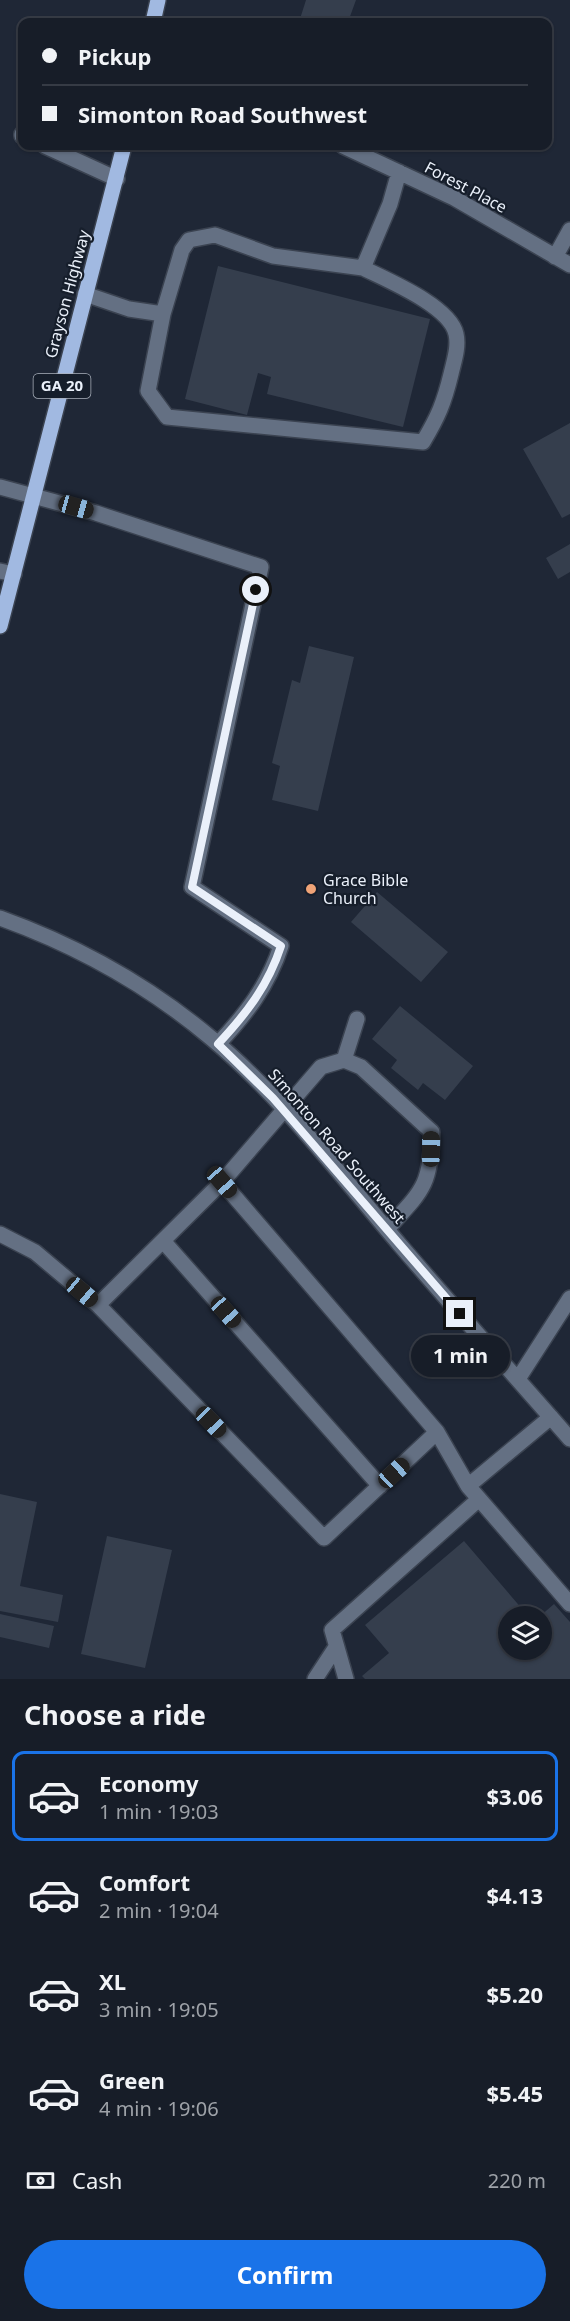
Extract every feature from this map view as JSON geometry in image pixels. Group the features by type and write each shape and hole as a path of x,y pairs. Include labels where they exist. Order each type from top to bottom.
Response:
{"main road":[{"path":"154,18 159,0"},
{"name":"Grayson Highway","path":"0,626 7,572 34,495 123,150"}],"street":[{"path":"54,150 117,178"},
{"name":"Forest Place","path":"352,150 454,198 570,266"},
{"path":"363,268 390,204 399,172"},
{"path":"555,257 570,230"},
{"path":"214,235 273,256 363,268 409,291 442,313 456,332 456,350 442,409 423,442 167,417 148,391 163,314 182,250 189,240 214,235"},
{"path":"85,294 129,309 163,314"},
{"path":"0,486 261,567 192,887 281,946 272,973 249,1010 218,1044"},
{"name":"Simonton Road Southwest","path":"0,918 71,946 105,963 176,1010 218,1044 283,1109 570,1439"},
{"path":"344,1060 357,1019"},
{"path":"98,1305 222,1182 321,1067 344,1060 361,1067 432,1132 431,1166 420,1193 387,1229"},
{"path":"222,1182 437,1432 468,1486 570,1604"},
{"path":"0,1233 35,1252 98,1305 324,1538 437,1432"},
{"path":"164,1242 380,1486"},
{"path":"518,1379 570,1298"},
{"path":"468,1486 551,1417"},
{"path":"346,1679 332,1630 479,1499"},
{"path":"315,1679 336,1647"}],"building":[{"path":"306,0 356,0 349,18 300,18"},
{"path":"218,266 430,319 403,427 267,394 271,377 258,373 247,415 185,399"},
{"path":"570,423 570,514 562,518 523,449"},
{"path":"570,544 570,572 558,579 546,558"},
{"path":"309,646 354,657 318,811 272,800 280,766 272,763 292,680 300,683"},
{"path":"377,892 448,952 421,982 351,922"},
{"path":"400,1006 473,1066 445,1100 423,1083 418,1090 391,1068 397,1060 372,1039"},
{"path":"0,1494 37,1502 20,1586 63,1595 58,1622 0,1611"},
{"path":"107,1536 172,1550 145,1668 81,1654"},
{"path":"464,1541 520,1606 498,1606 498,1660 552,1660 552,1606 554,1604 570,1622 570,1679 365,1679 362,1676 389,1653 365,1625"},
{"path":"0,1614 54,1626 49,1648 0,1637"}],"place":[{"name":"Grace Bible Church","path":"311,889"}],"route":[{"path":"256,590 192,887 281,946 272,973 249,1010 218,1044 273,1098 460,1314"}]}
